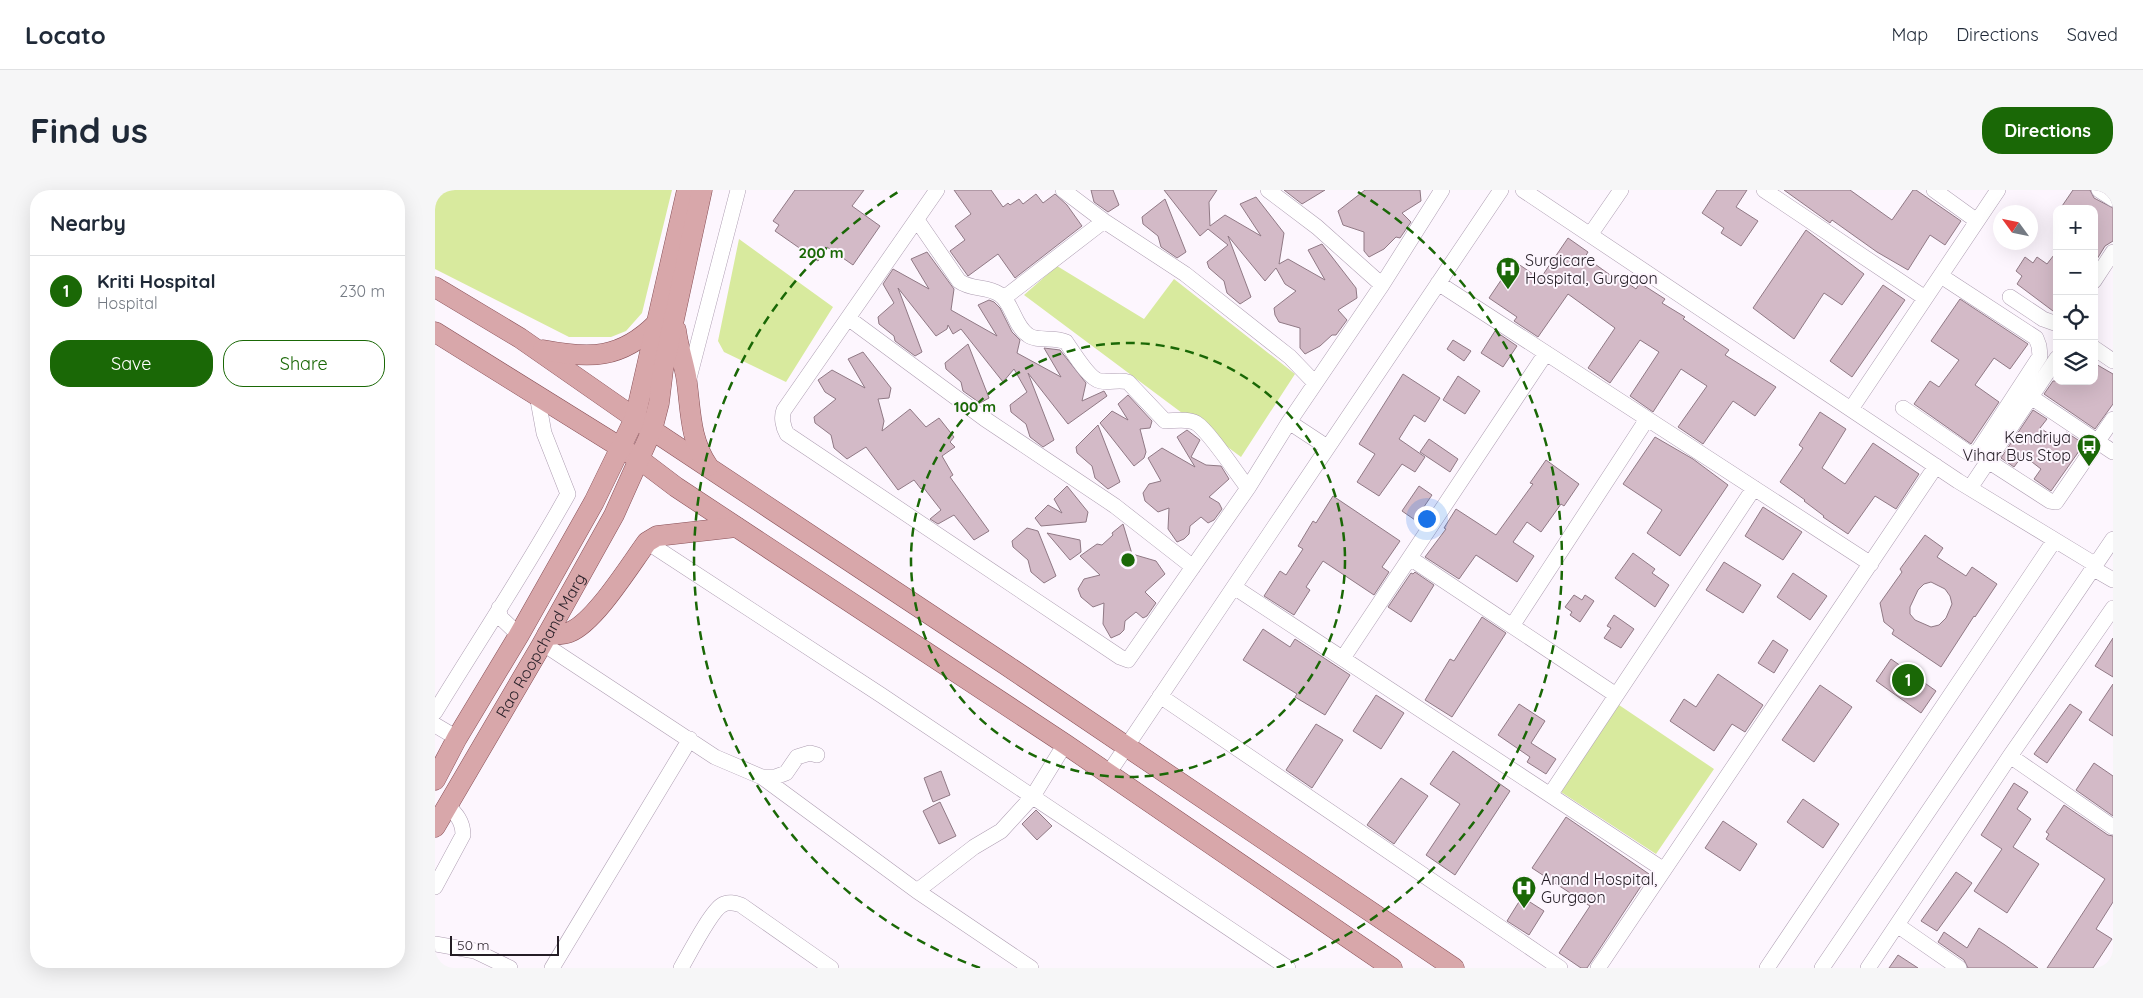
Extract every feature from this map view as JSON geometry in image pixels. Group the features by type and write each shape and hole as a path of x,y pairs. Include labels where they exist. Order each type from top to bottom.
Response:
{"main road":[{"path":"687,190 665,321 687,385 697,449 709,468"},
{"path":"536,349 579,356 599,356 627,347 665,321 702,190"},
{"path":"435,287 460,300 536,349 652,430 1454,968"},
{"name":"Rao Roopchand Marg","path":"435,780 457,738 519,635 598,494 635,418 665,321"},
{"name":"Rao Roopchand Marg","path":"435,827 545,639 613,515 639,459 652,430 659,403 663,370 665,321"},
{"path":"435,332 639,459 676,488 1065,744 1392,968"},
{"path":"545,639 568,633 579,627 593,614 647,542 663,535 736,528"}],"street":[{"path":"687,385 739,190"},
{"path":"937,190 784,410 782,414 787,434 1124,659 1130,659 1248,488 1289,422 1382,285 1442,190"},
{"path":"1063,190 1104,221 1185,274 1290,357 1315,383"},
{"path":"1268,190 1317,227 1382,285"},
{"path":"1108,774 1501,190"},
{"path":"1523,190 1936,466 2054,541 2101,565 2113,580"},
{"path":"1590,235 1621,190"},
{"path":"1764,190 1783,195 1925,298"},
{"path":"1934,190 1977,221"},
{"path":"1851,409 1998,190"},
{"path":"2099,190 2113,199"},
{"path":"917,220 959,281 964,285 998,293 1004,298 1023,330 1029,336 1065,342 1097,381 1123,380 1128,382 1165,421 1185,420 1197,423 1248,488"},
{"path":"1004,298 1104,221"},
{"path":"2098,275 2113,252"},
{"path":"1903,408 1970,454 1978,452 2040,356 2036,338 1941,276"},
{"path":"1438,283 1871,564"},
{"path":"2010,297 2043,319 2053,323"},
{"path":"848,318 985,419 1115,506 1193,567"},
{"path":"2098,351 2113,360"},
{"path":"1343,658 1546,353"},
{"path":"1970,488 2053,364"},
{"path":"435,712 546,534 568,494 544,433 537,395"},
{"path":"2031,397 2113,452"},
{"path":"1512,626 1647,419"},
{"path":"1988,461 2050,501 2057,502 2113,419"},
{"path":"1289,422 1327,447"},
{"path":"1598,968 1936,466"},
{"path":"1549,795 1754,488"},
{"path":"1822,968 2101,565 2113,540"},
{"path":"1767,968 2054,541"},
{"path":"647,542 1033,796 1265,962 1288,968"},
{"path":"1409,558 1616,695"},
{"path":"1234,587 1664,870"},
{"path":"499,608 500,617 519,635"},
{"path":"1869,968 2010,756 2113,608"},
{"path":"545,639 715,757 762,778 917,891 1031,968"},
{"path":"1160,696 1560,968"},
{"path":"435,725 457,738"},
{"path":"552,968 690,739"},
{"path":"917,891 974,847 1001,831 1033,796 1065,744"},
{"path":"762,778 775,777 786,773 797,757 810,753 817,755"},
{"path":"2010,756 2113,827"},
{"path":"435,887 463,835 463,827 458,816 447,805"},
{"path":"681,968 721,905 731,902 741,905 831,968"},
{"path":"1897,925 1959,968"},
{"path":"435,944 475,951 509,968"}],"green space":[{"path":"435,190 672,190 642,313 626,331 611,337 569,337 435,269"},
{"path":"739,239 833,307 786,382 724,352 718,341"},
{"path":"1057,266 1144,319 1174,279 1295,374 1241,457 1024,295"},
{"path":"1619,705 1714,769 1656,854 1561,792"}],"building":[{"path":"795,190 864,190 852,206 880,226 853,265 827,247 818,261 775,231 779,225 773,221"},
{"path":"954,190 991,190 1003,207 1019,199 1023,204 1036,194 1043,203 1055,194 1067,205 1082,226 1015,278 998,254 968,276 950,251 965,240 955,226 971,214"},
{"path":"1091,190 1113,190 1119,205 1108,212 1094,202"},
{"path":"1164,190 1217,190 1209,202 1210,226 1225,215 1261,236 1240,204 1256,197 1284,233 1279,264 1288,259 1325,280 1308,250 1322,244 1356,288 1357,298 1338,310 1347,320 1336,335 1332,335 1320,346 1305,354 1300,348 1300,328 1279,322 1274,308 1296,291 1285,284 1276,268 1265,281 1228,236 1251,297 1240,304 1227,293 1224,281 1209,268 1207,262 1228,245 1208,229 1200,236"},
{"path":"1284,190 1325,190 1302,204"},
{"path":"1365,190 1420,190 1421,201 1402,213 1411,222 1400,238 1396,237 1384,249 1369,257 1364,251 1364,232 1343,225 1338,211"},
{"path":"1717,190 1747,190 1736,207 1758,221 1741,246 1721,233 1724,228 1702,213"},
{"path":"1784,190 1850,190 1892,220 1913,190 1916,190 1961,221 1945,245 1930,235 1908,270 1877,252 1832,220 1830,223"},
{"path":"2073,190 2090,190 2094,198 2113,208 2113,241 2105,246 2098,257 2098,205 2063,205"},
{"path":"1165,199 1186,252 1177,258 1161,247 1158,236 1143,224 1142,217"},
{"path":"1806,230 1864,274 1842,305 1824,293 1794,339 1753,308"},
{"path":"1568,238 1588,252 1585,257 1613,277 1615,274 1636,289 1640,283 1665,299 1662,303 1685,317 1683,319 1729,350 1725,355 1776,387 1755,416 1733,401 1703,444 1678,427 1707,386 1681,369 1653,412 1630,396 1659,352 1640,340 1610,383 1588,368 1615,328 1568,294 1538,337 1514,321 1517,317 1489,298 1514,261 1540,279"},
{"path":"927,252 954,289 951,310 997,336 978,305 989,300 994,302 1000,308 1012,332 1020,340 1017,353 1061,377 1044,348 1060,350 1086,383 1082,401 1104,391 1107,396 1068,424 1028,373 1054,440 1043,447 1030,437 1026,424 1011,412 1010,405 1027,392 1014,369 1003,382 961,329 953,334 948,325 947,329 936,336 898,288 922,352 915,356 895,341 894,336 879,324 878,317 894,303 883,284 893,269 929,289 911,259"},
{"path":"2053,256 2053,311 2017,284 2022,276 2016,271 2025,257 2033,263 2037,257 2047,264"},
{"path":"1883,285 1905,300 1852,377 1830,361"},
{"path":"1960,299 2028,344 2010,369 1994,358 1975,385 1999,402 1971,444 1914,404 1930,381 1939,387 1959,360 1931,341"},
{"path":"1495,331 1517,346 1503,367 1481,353"},
{"path":"1453,340 1471,351 1464,361 1447,349"},
{"path":"968,344 989,398 980,403 963,391 961,382 946,369 945,363"},
{"path":"863,352 891,388 889,398 878,399 884,421 882,431 910,409 926,427 939,418 954,437 950,442 955,447 942,456 953,475 950,477 989,531 974,540 954,515 938,524 930,519 941,510 923,487 921,489 914,480 898,490 866,447 847,459 834,448 831,435 815,423 814,417 836,399 825,392 818,380 832,370 865,388 848,359"},
{"path":"2098,365 2113,374 2113,404 2095,429 2044,394 2053,381 2053,385 2098,385"},
{"path":"1403,374 1440,398 1425,422 1414,415 1399,439 1425,457 1415,472 1402,464 1379,496 1357,482 1375,454 1359,444"},
{"path":"1458,376 1480,391 1465,414 1443,400"},
{"path":"1128,395 1152,421 1150,428 1140,429 1146,452 1144,458 1134,466 1100,423 1112,411 1128,420 1118,404"},
{"path":"2033,410 2047,419 2040,428 2060,441 2066,432 2084,444 2051,491 2034,479 2041,469 2023,455 2014,467 2001,458"},
{"path":"1820,412 1846,429 1822,468 1845,484 1873,443 1919,474 1896,509 1875,496 1848,534 1823,517 1805,500 1780,482 1803,448 1799,445"},
{"path":"1098,425 1120,482 1108,489 1095,478 1092,466 1077,453 1076,447"},
{"path":"1187,430 1200,440 1191,457 1206,465 1221,466 1229,479 1209,497 1219,503 1222,509 1214,520 1208,523 1201,517 1190,526 1189,534 1177,542 1168,529 1169,508 1158,512 1145,501 1143,493 1149,484 1161,481 1148,458 1162,448 1195,467 1177,437"},
{"path":"1655,437 1693,459 1728,485 1680,556 1647,533 1662,510 1623,484"},
{"path":"1429,439 1458,459 1450,472 1420,452"},
{"path":"1546,460 1579,484 1564,506 1561,504 1541,532 1527,522 1513,542 1534,556 1517,582 1476,555 1459,579 1425,557 1446,529 1444,528 1456,509 1496,535 1533,484 1530,483"},
{"path":"1067,486 1088,512 1086,522 1041,526 1035,518 1048,505 1062,513 1054,499"},
{"path":"1419,486 1432,495 1415,520 1402,511"},
{"path":"1333,496 1400,541 1382,567 1389,572 1374,595 1323,561 1306,587 1310,590 1294,615 1264,596 1280,571 1286,575 1303,549 1298,546 1313,521 1316,523"},
{"path":"1763,507 1802,532 1783,560 1745,536"},
{"path":"1123,524 1132,554 1156,561 1165,574 1145,592 1156,603 1147,616 1143,618 1136,612 1125,621 1124,630 1111,638 1103,624 1104,603 1093,607 1081,597 1078,589 1084,579 1100,575 1080,556 1097,544 1102,545"},
{"path":"1027,528 1038,531 1056,576 1044,583 1031,572 1028,560 1013,547 1012,541"},
{"path":"1047,533 1080,540 1081,552 1070,560"},
{"path":"1925,535 1943,548 1937,557 1966,576 1972,567 1997,584 1941,667 1892,634 1894,630 1884,622 1880,603 1902,572 1900,569","holes":["1931,582 1945,589 1950,596 1952,604 1946,618 1939,625 1931,627 1915,620 1910,614 1910,607 1918,590 1924,584"]},
{"path":"1633,553 1655,569 1652,573 1669,585 1655,607 1615,578"},
{"path":"1724,562 1761,585 1743,613 1706,590"},
{"path":"1415,572 1434,585 1411,622 1388,607 1411,573"},
{"path":"1793,573 1827,596 1810,620 1777,597"},
{"path":"1574,595 1582,600 1585,595 1594,601 1580,622 1570,615 1572,612 1565,607"},
{"path":"1614,615 1634,629 1621,648 1604,638 1611,628 1607,626"},
{"path":"1482,617 1506,633 1452,717 1425,700 1450,659 1454,661"},
{"path":"1263,629 1290,647 1295,639 1350,675 1325,715 1295,697 1297,694 1243,660"},
{"path":"2113,638 2113,677 2095,666"},
{"path":"1773,640 1788,650 1774,673 1758,663"},
{"path":"1891,659 1936,691 1921,713 1876,681"},
{"path":"1718,674 1763,705 1745,732 1732,724 1714,751 1670,721 1684,699 1696,707"},
{"path":"2113,684 2113,736 2089,720"},
{"path":"1820,685 1852,707 1814,762 1782,740"},
{"path":"1376,695 1404,713 1381,749 1353,731"},
{"path":"1519,704 1545,721 1531,743 1556,759 1546,774 1527,762 1530,757 1498,735"},
{"path":"2070,704 2082,712 2047,763 2034,754"},
{"path":"1316,724 1343,740 1312,788 1286,770"},
{"path":"1453,751 1510,791 1455,875 1426,855 1460,804 1430,784"},
{"path":"2094,763 2113,776 2113,816 2076,790"},
{"path":"941,771 950,795 933,802 924,778"},
{"path":"1401,778 1428,796 1394,844 1367,825"},
{"path":"2014,783 2028,792 2017,809 2031,819 2013,847 2039,864 2007,913 1974,891 2002,849 1981,835"},
{"path":"1803,799 1839,824 1823,848 1787,822"},
{"path":"940,802 956,836 939,844 923,811"},
{"path":"2064,805 2108,835 2113,836 2113,902 2096,929 2112,939 2093,968 2047,968 2105,879 2046,839 2049,834 2046,832"},
{"path":"1036,810 1052,826 1037,840 1022,824"},
{"path":"1566,817 1649,874 1587,968 1581,968 1559,953 1590,906 1532,868"},
{"path":"1723,821 1757,844 1740,871 1705,848"},
{"path":"1956,872 1972,883 1937,931 1921,921"},
{"path":"1522,897 1544,911 1529,935 1507,921"},
{"path":"1979,928 2038,968 1968,968 1964,960 1938,942 1944,932 1967,948"},
{"path":"1898,955 1918,968 1889,968"}],"place":[{"name":"Surgicare Hospital, Gurgaon","path":"1508,290"},
{"name":"Kendriya Vihar Bus Stop","path":"2089,467"},
{"name":"Kriti Hospital","path":"1908,680"},
{"name":"Anand Hospital, Gurgaon","path":"1524,909"}]}
